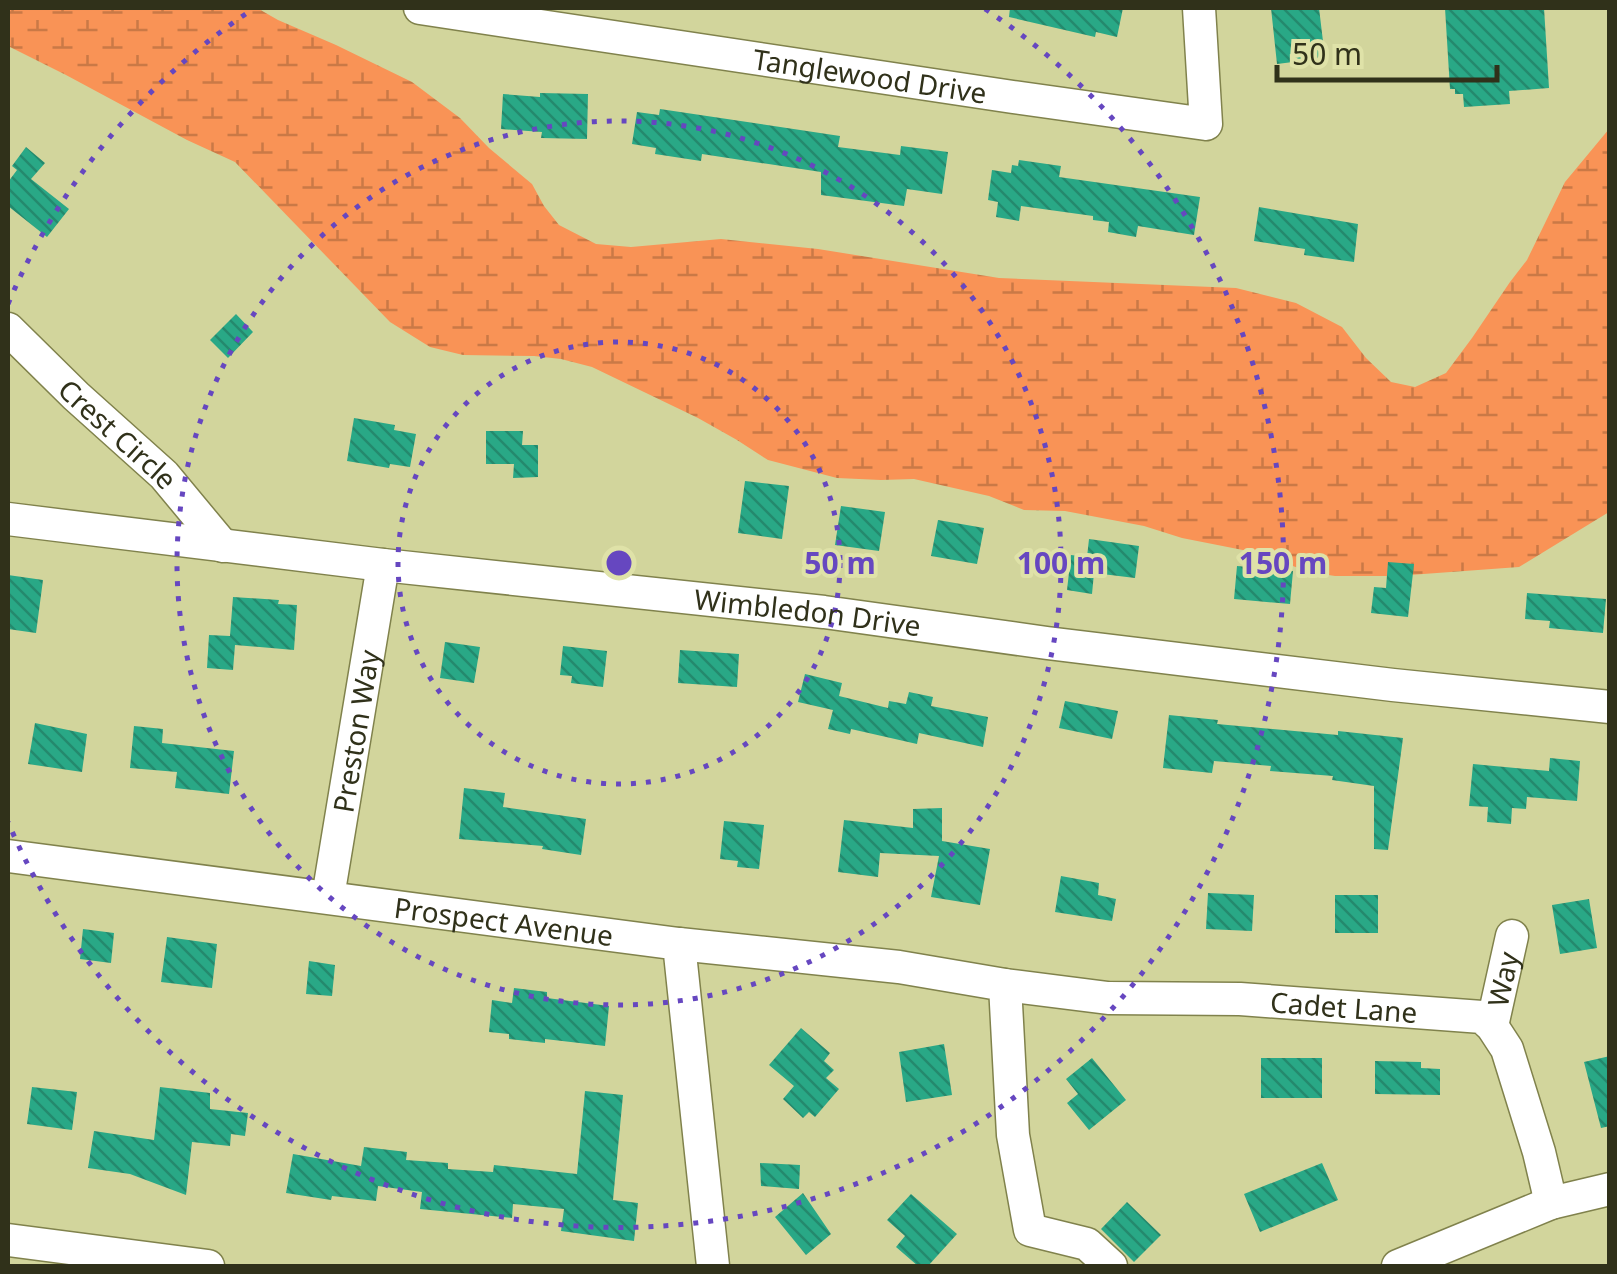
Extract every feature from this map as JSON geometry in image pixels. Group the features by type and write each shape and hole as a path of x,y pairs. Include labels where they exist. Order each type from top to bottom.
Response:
{"street":[{"name":"Tanglewood Drive","path":"420,8 1206,124 1199,8"},
{"name":"Crest Circle","path":"8,329 164,475 223,546"},
{"name":"Wimbledon Drive","path":"8,519 824,612 1392,686 1610,707"},
{"name":"Preston Way","path":"328,897 383,564"},
{"name":"Prospect Avenue","path":"8,856 678,944"},
{"name":"Way","path":"1492,1026 1512,936"},
{"name":"Cadet Lane","path":"678,944 900,967 1108,998 1240,999 1482,1017 1492,1026"},
{"path":"678,944 713,1266"},
{"path":"1006,985 1013,1136 1030,1230 1087,1244 1111,1266"},
{"path":"1492,1026 1507,1049 1551,1204"},
{"path":"1398,1266 1551,1204 1610,1188"},
{"path":"8,1240 76,1258 208,1266"}],"green space":[{"path":"8,8 257,8 412,82 460,118 532,184 559,225 596,244 631,247 721,239 818,249 999,278 1236,288 1296,303 1342,327 1391,382 1415,387 1446,373 1527,260 1565,182 1609,129 1609,512 1519,567 1335,576 1144,526 1065,511 1024,510 989,496 914,479 837,478 768,460 698,418 592,367 561,359 463,355 430,347 390,322 235,162 8,46"}],"building":[{"path":"1010,8 1123,8 1117,37 1096,32 1095,37 1009,17"},
{"path":"1271,8 1319,8 1325,58 1277,64"},
{"path":"1445,8 1544,8 1549,88 1509,91 1510,104 1464,107 1463,94 1450,89"},
{"path":"540,93 588,94 587,139 541,138 542,132 501,129 503,94 540,97"},
{"path":"660,109 840,136 838,147 900,155 901,146 948,152 942,194 907,189 904,206 821,195 821,172 702,154 701,161 655,154 656,148 632,144 637,112 659,115"},
{"path":"26,147 45,163 31,179 69,209 47,237 8,206 8,182 17,170 12,166"},
{"path":"1019,160 1061,166 1059,177 1200,197 1194,235 1138,226 1136,237 1108,232 1109,222 1093,220 1093,216 1021,206 1019,221 996,217 998,202 988,200 992,170 1011,173 1012,165 1018,166"},
{"path":"1259,207 1358,224 1354,262 1304,255 1305,249 1254,241"},
{"path":"236,314 253,332 228,358 210,340"},
{"path":"354,418 395,425 394,430 416,434 410,467 347,461"},
{"path":"486,431 523,431 522,445 538,445 538,477 513,478 514,464 486,464"},
{"path":"745,481 789,486 782,539 738,533"},
{"path":"841,506 885,512 879,551 835,545"},
{"path":"938,520 984,528 977,564 931,556"},
{"path":"1089,539 1139,546 1135,578 1094,573 1092,594 1067,590 1071,555 1087,557"},
{"path":"1388,562 1414,564 1408,617 1371,613 1374,587 1386,588"},
{"path":"1237,566 1293,571 1290,604 1234,599"},
{"path":"8,575 43,580 36,633 8,629"},
{"path":"1527,593 1606,599 1603,633 1549,628 1550,621 1525,619"},
{"path":"233,597 297,605 294,650 235,645 233,670 207,668 209,635 230,636"},
{"path":"445,642 480,647 474,683 440,678"},
{"path":"563,646 607,651 603,687 571,683 572,676 560,675"},
{"path":"680,650 739,654 737,687 678,683"},
{"path":"805,674 842,683 839,696 888,708 889,701 906,704 909,692 933,697 931,706 988,717 983,747 919,733 917,744 851,729 850,734 828,729 833,710 798,702"},
{"path":"1065,701 1118,711 1112,739 1059,728"},
{"path":"1169,715 1218,720 1217,724 1403,738 1388,850 1374,849 1374,786 1332,780 1333,776 1270,771 1271,766 1214,761 1212,773 1163,768"},
{"path":"35,723 87,734 82,772 28,764"},
{"path":"134,726 163,729 162,743 234,751 229,794 175,788 177,772 130,768"},
{"path":"1550,758 1580,761 1577,801 1527,797 1526,809 1512,808 1511,824 1487,822 1488,807 1469,806 1473,764 1549,771"},
{"path":"464,788 505,793 503,807 586,819 581,855 542,849 543,846 459,839"},
{"path":"942,808 942,841 990,849 980,905 931,897 939,856 880,853 878,877 838,872 844,820 913,828 913,809"},
{"path":"724,821 764,825 759,869 737,867 738,861 720,859"},
{"path":"1061,876 1099,883 1098,895 1116,899 1112,921 1055,912"},
{"path":"1208,893 1254,895 1252,931 1206,929"},
{"path":"1335,895 1378,895 1378,933 1335,933"},
{"path":"1589,899 1597,948 1560,954 1552,905"},
{"path":"83,929 114,933 111,963 80,959"},
{"path":"167,937 217,944 212,988 161,982"},
{"path":"309,961 335,965 332,996 306,994"},
{"path":"514,988 547,992 547,998 609,1006 605,1046 509,1039 509,1034 489,1032 492,1000 512,1003"},
{"path":"801,1028 830,1053 824,1061 834,1070 826,1078 839,1089 815,1117 809,1112 803,1118 783,1099 794,1086 769,1065"},
{"path":"944,1044 952,1095 906,1102 899,1052"},
{"path":"1610,1056 1610,1126 1601,1128 1584,1062"},
{"path":"1092,1058 1126,1100 1089,1130 1067,1103 1078,1094 1066,1079"},
{"path":"1261,1058 1322,1058 1322,1098 1261,1098"},
{"path":"1375,1061 1421,1062 1421,1068 1440,1069 1440,1095 1375,1094"},
{"path":"32,1087 77,1092 72,1130 27,1124"},
{"path":"160,1087 210,1093 210,1109 248,1113 245,1136 231,1134 230,1146 192,1142 186,1195 130,1174 88,1168 94,1131 154,1140"},
{"path":"585,1091 623,1095 613,1200 638,1203 634,1241 561,1231 564,1209 513,1204 512,1218 420,1209 422,1192 378,1186 376,1201 286,1193 293,1154 361,1166 364,1147 407,1152 406,1160 448,1163 448,1169 493,1172 494,1165 577,1174"},
{"path":"760,1163 800,1165 799,1189 761,1186"},
{"path":"1322,1163 1338,1200 1260,1232 1244,1194"},
{"path":"803,1193 831,1234 806,1255 775,1217"},
{"path":"911,1194 957,1234 928,1266 918,1266 896,1247 905,1236 887,1220"},
{"path":"1127,1202 1161,1235 1134,1262 1101,1229"}]}
